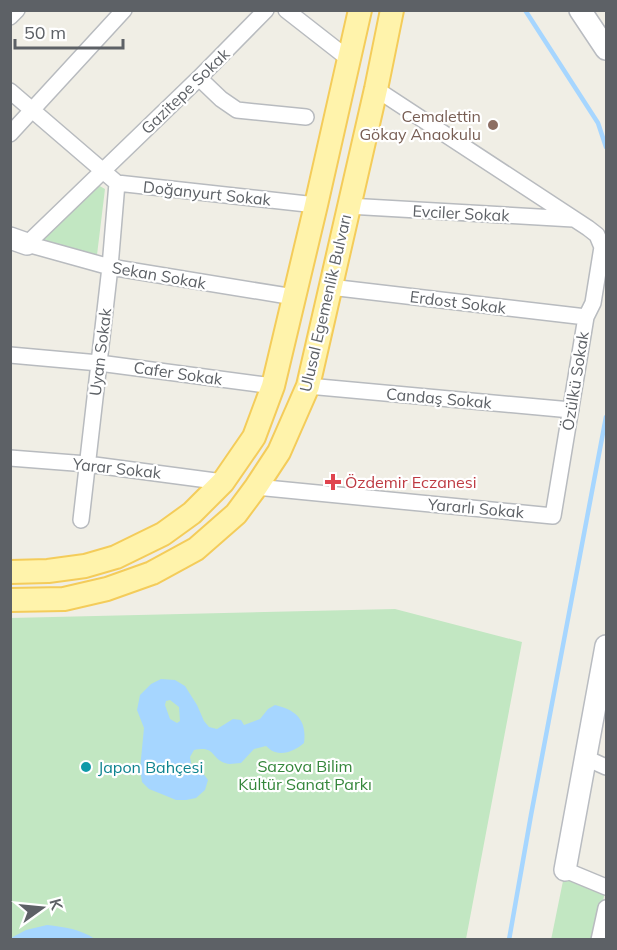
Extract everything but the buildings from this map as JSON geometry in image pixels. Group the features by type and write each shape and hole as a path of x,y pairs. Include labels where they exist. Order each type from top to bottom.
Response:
{"main road":[{"name":"Ulusal Egemenlik Bulvarı","path":"10,572 48,571 85,566 116,557 163,534 192,513 223,482 254,437 273,386 360,10"},
{"name":"Ulusal Egemenlik Bulvarı","path":"10,600 64,599 107,589 152,573 196,549 236,514 279,452 308,386 392,10"},
{"path":"350,60 376,89"}],"street":[{"path":"10,18 17,10"},
{"path":"10,134 124,10"},
{"name":"Gazitepe Sokak","path":"19,241 103,170 267,10"},
{"path":"286,10 350,60"},
{"path":"585,13 606,50"},
{"path":"199,78 221,99 237,110 306,117"},
{"path":"376,89 574,219"},
{"path":"10,91 117,183"},
{"name":"Doğanyurt Sokak","path":"117,183 316,205"},
{"name":"Uyan Sokak","path":"81,520 110,267 117,183"},
{"name":"Evciler Sokak","path":"348,206 574,219"},
{"name":"Özülkü Sokak","path":"553,516 586,317 593,303 602,247 597,236 574,219"},
{"name":"Sekan Sokak","path":"19,241 110,267 294,297"},
{"name":"Erdost Sokak","path":"330,287 586,317"},
{"name":"Cafer Sokak","path":"10,355 99,363 273,386"},
{"name":"Candaş Sokak","path":"308,386 571,410"},
{"name":"Yarar Sokak","path":"10,458 87,464 223,482"},
{"name":"Yararlı Sokak","path":"256,487 553,516"},
{"path":"606,655 565,870 606,887"},
{"path":"586,758 606,767"},
{"path":"599,939 606,908"}],"green space":[{"path":"98,185 105,189 97,255 43,240"},
{"name":"Sazova Bilim Kültür Sanat Parkı","path":"395,609 522,642 466,939 11,939 10,618"},
{"path":"564,876 605,892 594,939 551,940"}],"water":[{"path":"161,679 175,680 185,686 204,721 209,727 217,729 233,719 241,720 244,725 260,719 268,709 275,705 283,707 295,713 302,723 304,743 294,750 283,753 274,752 266,746 254,749 241,763 231,764 221,761 206,749 194,750 190,757 192,768 202,772 208,780 205,790 196,798 176,800 149,789 142,782 140,769 144,728 137,710 140,695 151,684","holes":["170,700 179,707 180,721 177,723 170,719 165,705 166,701"]},
{"path":"47,925 78,931 95,939 11,939 26,930"}],"waterway":[{"path":"525,10 598,123 606,147"},
{"path":"509,940 606,417"}],"place":[{"name":"Cemalettin Gökay Anaokulu","path":"493,125"},
{"name":"Özdemir Eczanesi","path":"333,482"},
{"name":"Japon Bahçesi","path":"86,767"}]}
